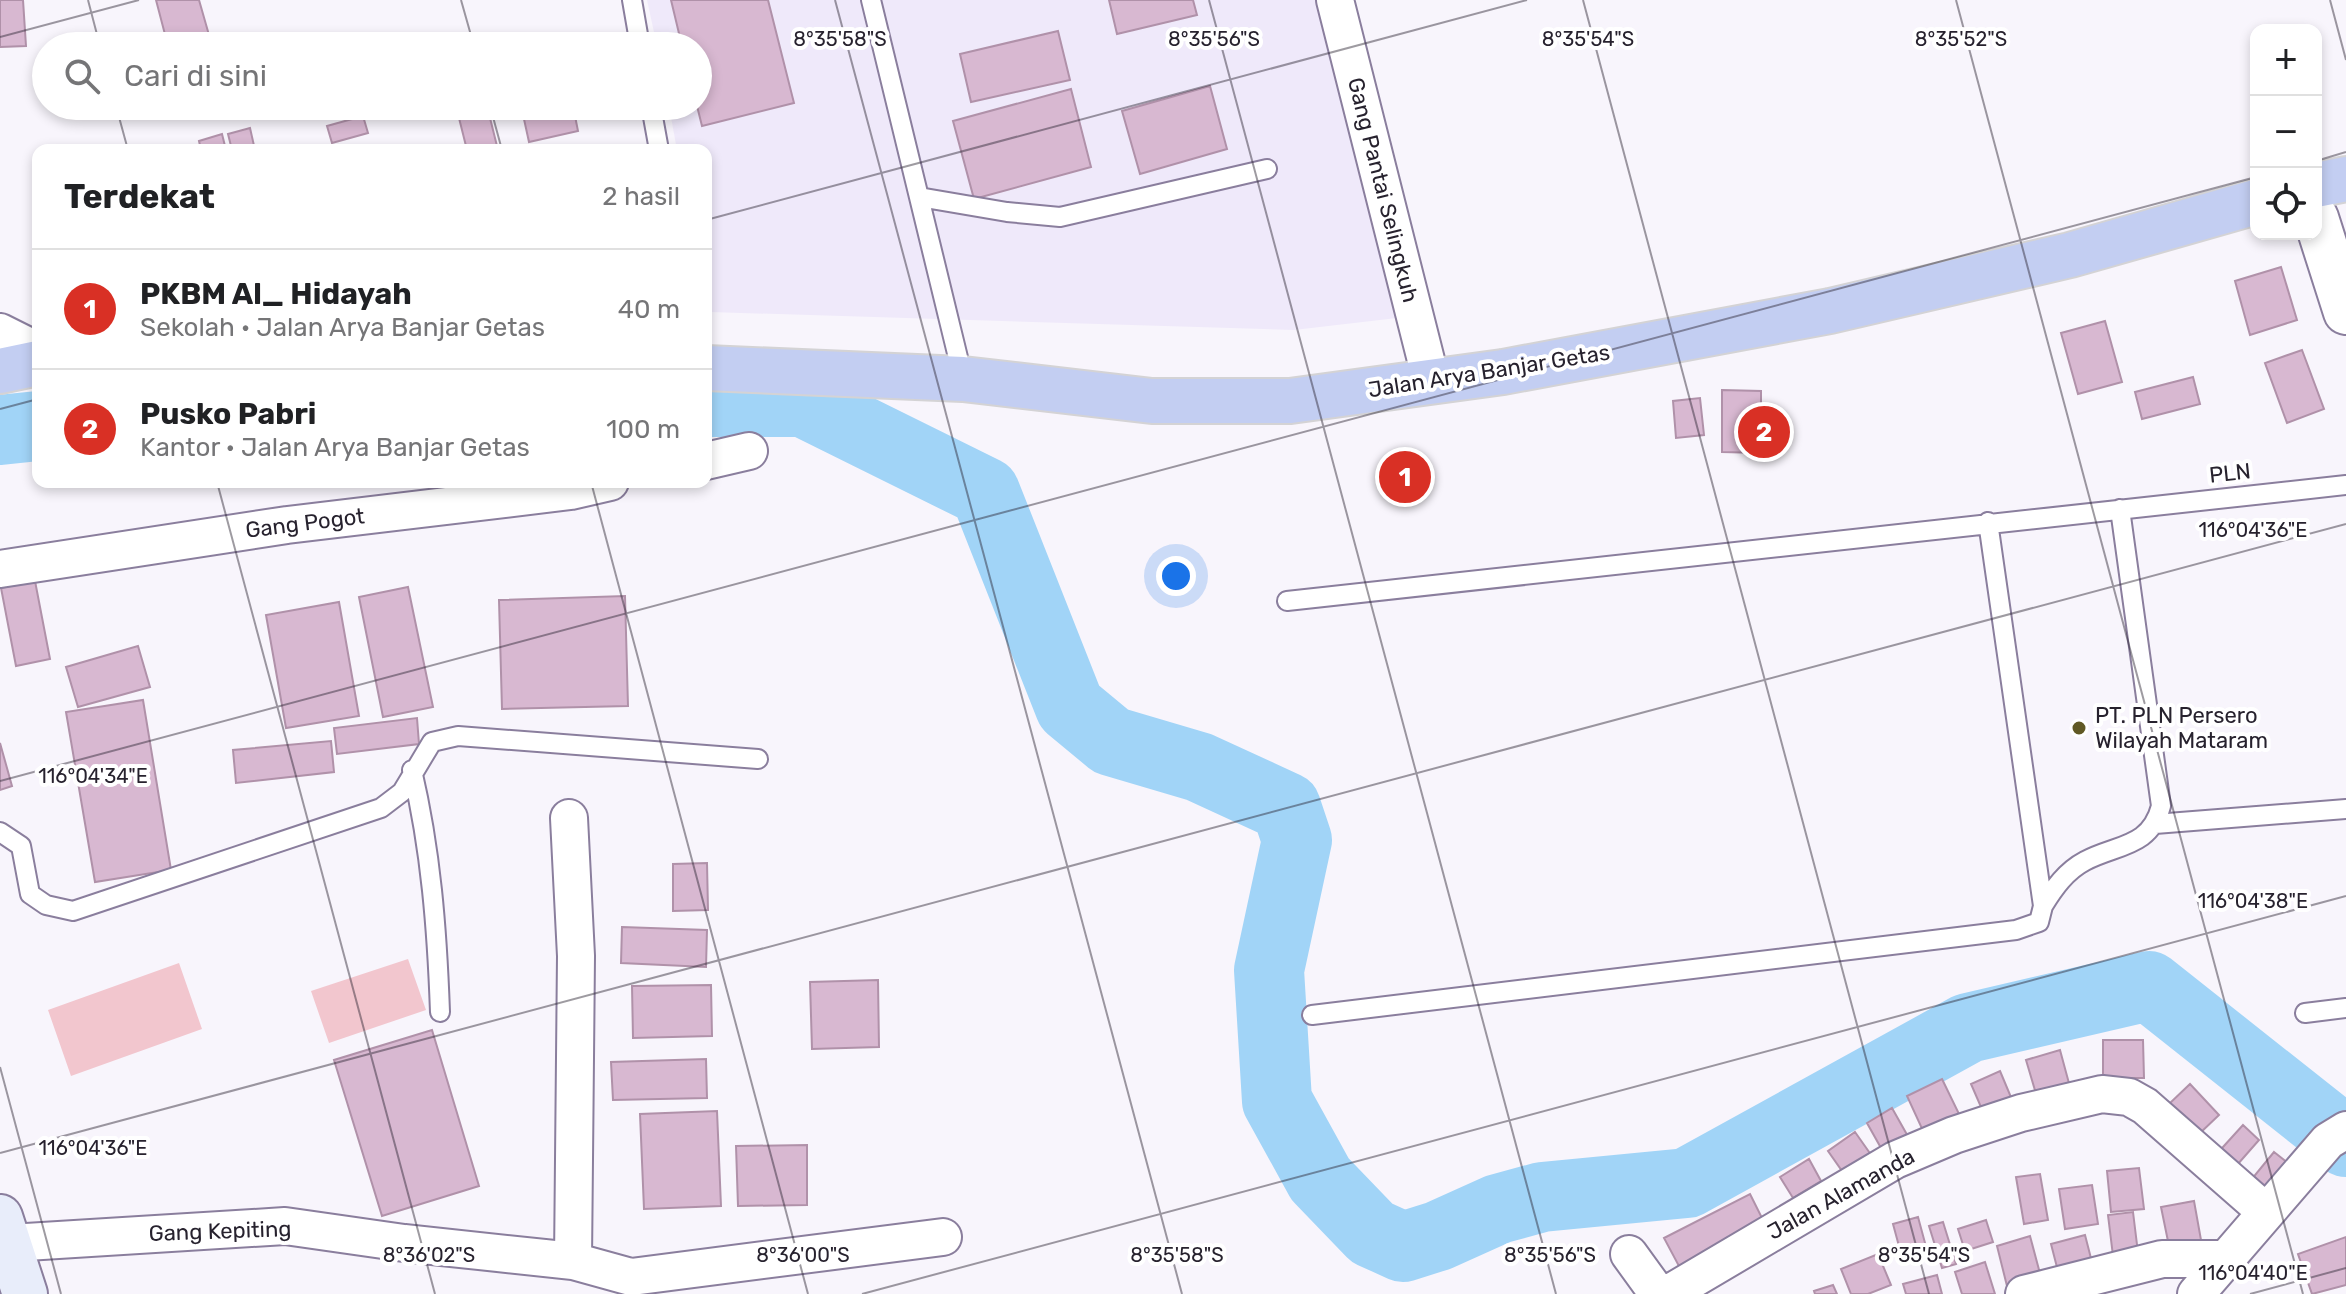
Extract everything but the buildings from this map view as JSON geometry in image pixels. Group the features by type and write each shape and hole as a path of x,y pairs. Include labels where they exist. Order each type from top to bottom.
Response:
{"highway":[{"path":"2322,184 2346,179"},
{"name":"Jalan Arya Banjar Getas","path":"712,368 963,379 1152,401 1290,401 1503,372 1830,311 2070,255 2250,204"},
{"path":"0,371 32,364"}],"main road":[{"path":"5,1230 25,1294"}],"street":[{"name":"Gang Pantai Selingkuh","path":"1335,0 1431,380"},
{"path":"2322,237 2346,312"},
{"path":"0,332 32,348"},
{"path":"712,460 749,451"},
{"name":"Gang Pogot","path":"0,569 287,525 584,488"},
{"path":"569,818 576,956 573,1261"},
{"name":"Jalan Alamanda","path":"1668,1294 1895,1160 2021,1113 2102,1094 2120,1095 2137,1101 2266,1212"},
{"path":"2196,1294 2333,1140"},
{"name":"Gang Kepiting","path":"5,1230 285,1226 404,1243 573,1261 631,1277 943,1237"},
{"path":"1629,1254 1658,1294"},
{"path":"2024,1294 2162,1259 2227,1259"}],"lane":[{"path":"632,0 638,32"},
{"path":"871,0 963,379"},
{"path":"654,120 658,144"},
{"path":"919,197 1007,212 1060,217 1267,169"},
{"name":"PLN","path":"1287,601 2346,485"},
{"path":"2043,906 2070,871 2096,856 2136,843 2155,824 2161,797 2120,509"},
{"path":"1312,1015 2016,930 2039,922 2043,906 1988,522"},
{"path":"0,832 7,833 21,846 30,894 46,905 73,911 381,808 402,792 412,770 432,742 458,736 758,759"},
{"path":"412,770 428,837 437,911 440,1012"},
{"path":"2155,824 2346,809"},
{"path":"2305,1013 2346,1008"}],"shaded area":[{"path":"647,0 1322,0 1397,318 1294,330 712,312 712,144 676,144 672,120 712,120 712,32 654,32"},
{"path":"408,959 426,1010 329,1043 311,991"},
{"path":"179,963 202,1029 71,1076 48,1010"}],"waterway":[{"path":"712,402 803,402 985,492 1070,707 1111,741 1199,767 1286,807 1297,840 1269,970 1277,1101 1320,1179 1372,1233 1403,1247 1438,1236 1498,1209 1542,1197 1687,1183 1968,1028 2149,986 2346,1142"},
{"path":"0,430 32,427"}],"place":[{"name":"Pusko Pabri","path":"1764,432"},
{"name":"PKBM Al_ Hidayah","path":"1405,477"},
{"name":"PT. PLN Persero Wilayah Mataram","path":"2079,728"}]}
